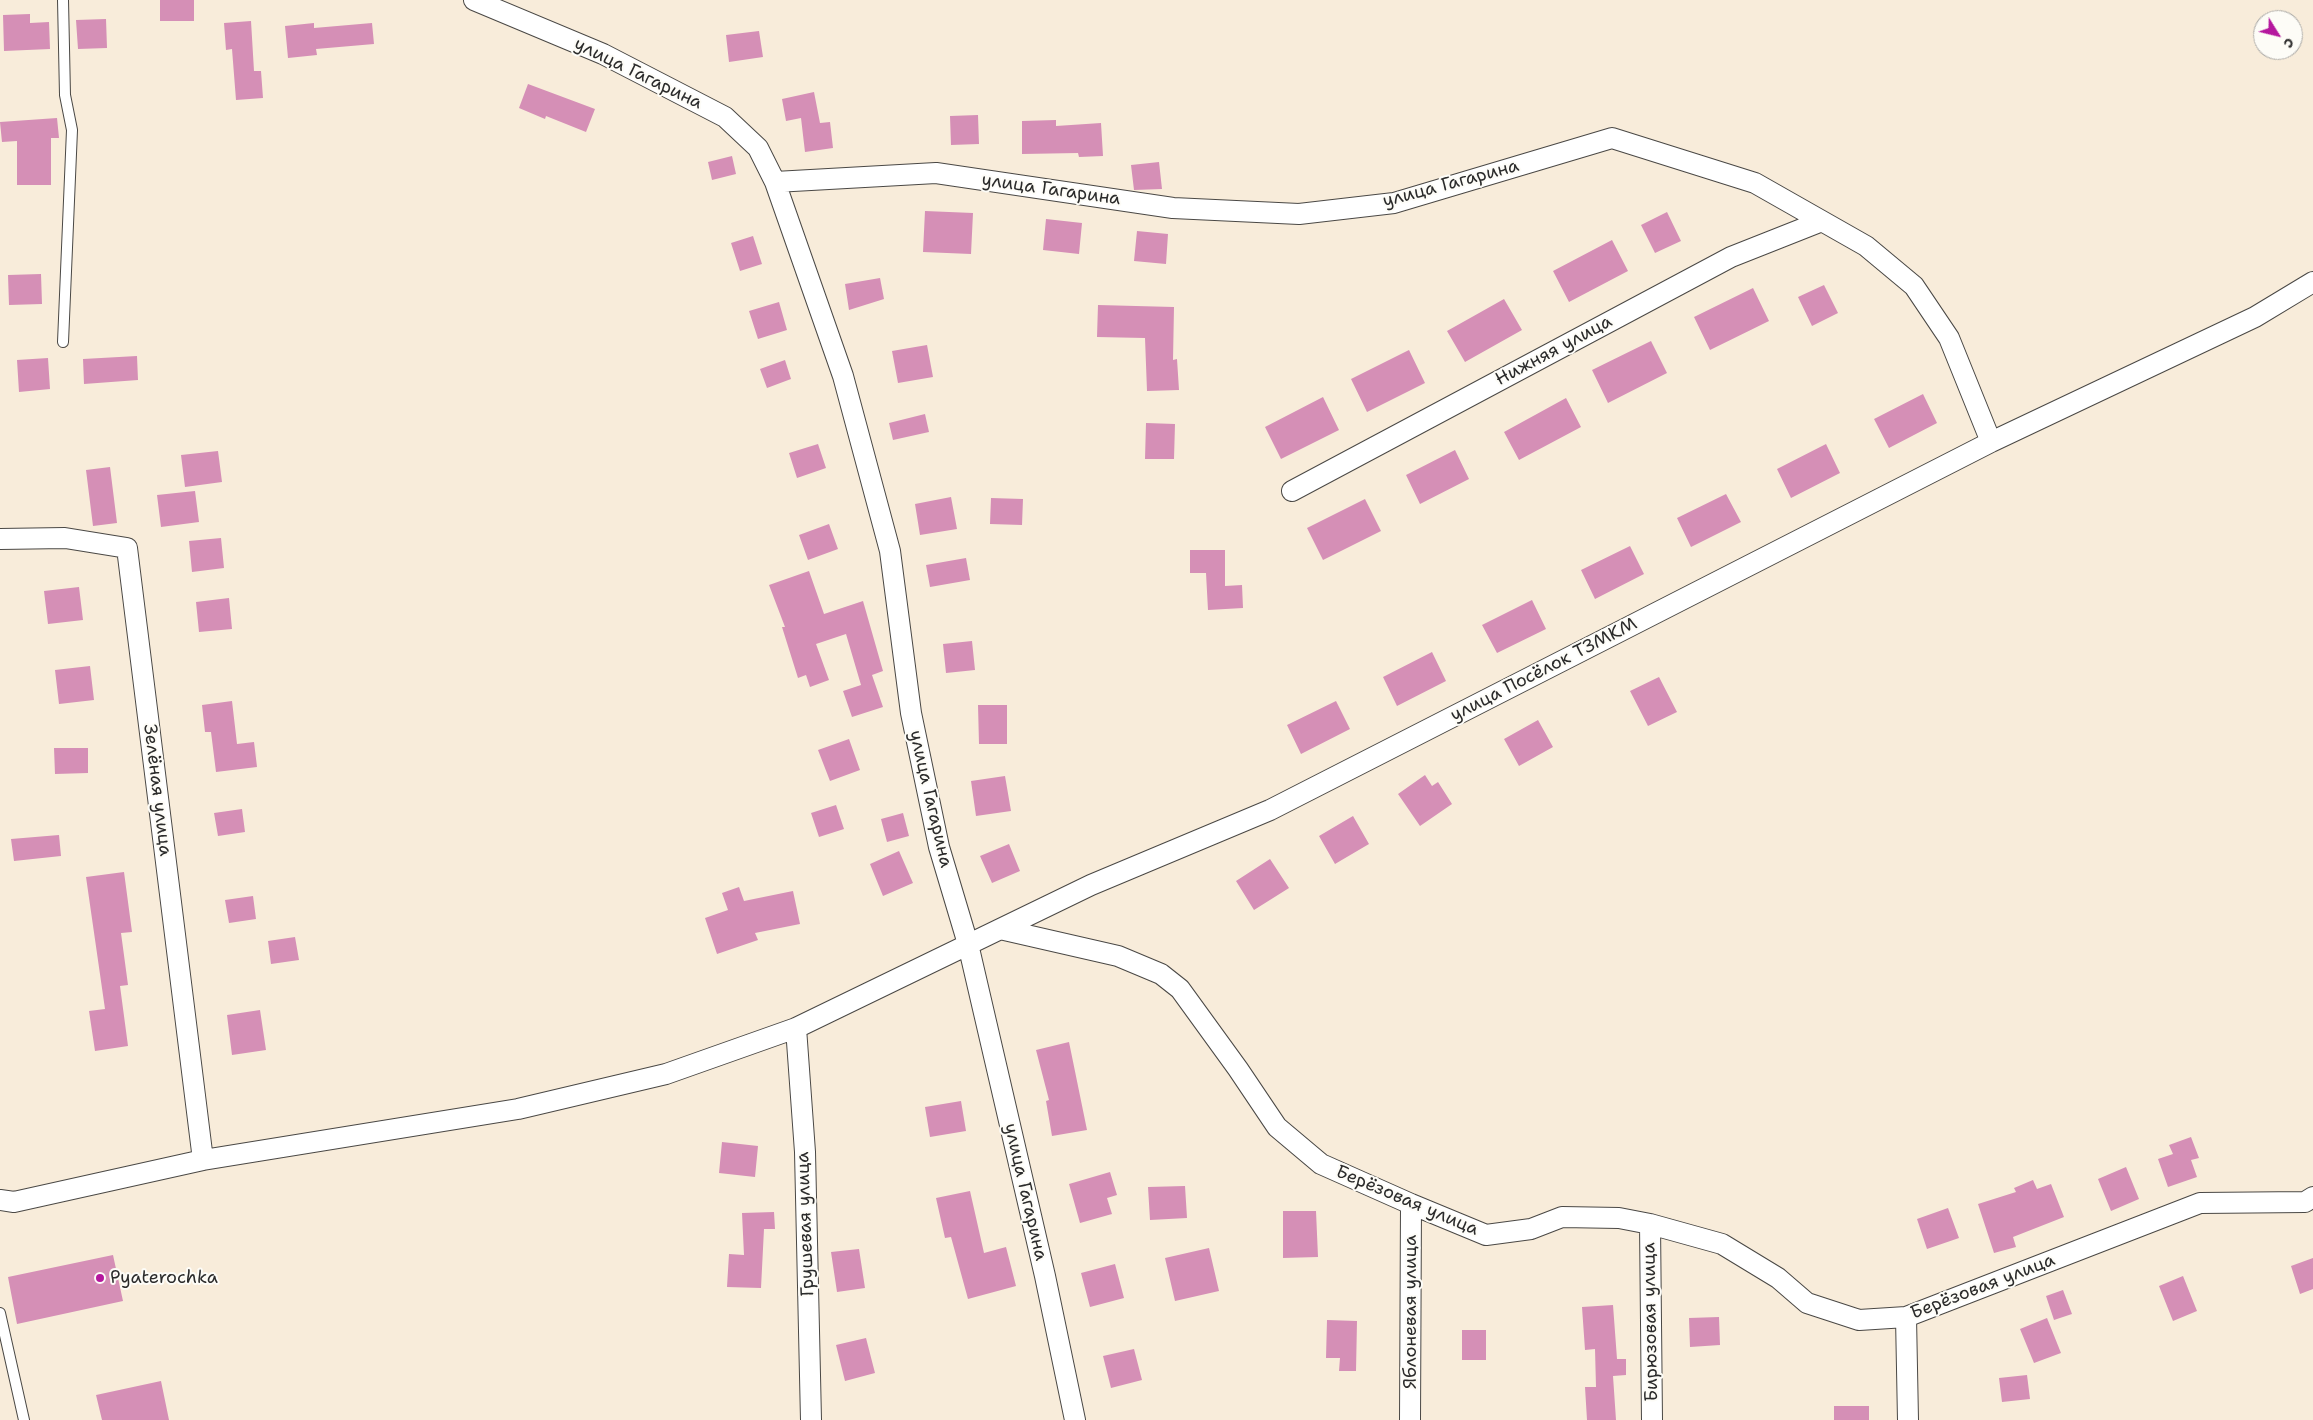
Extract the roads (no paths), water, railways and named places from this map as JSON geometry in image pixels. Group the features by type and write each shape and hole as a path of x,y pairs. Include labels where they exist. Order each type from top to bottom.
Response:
{"street":[{"name":"улица Гагарина","path":"474,0 603,54 725,117 758,148 774,182 843,376 890,551 911,714 939,847 968,944 1040,1257 1075,1420"},
{"name":"улица Гагарина","path":"774,182 936,174 1173,208 1300,214 1394,203 1612,138 1756,183 1866,246 1914,286 1948,338 1991,442"},
{"name":"Нижняя улица","path":"1292,491 1730,256 1822,221"},
{"name":"улица Посёлок ТЗМКМ","path":"0,1200 14,1202 203,1160 518,1109 666,1074 796,1028 1092,885 1270,810 1991,442 2255,317 2313,282"},
{"name":"Зелёная улица","path":"0,539 65,538 126,548 203,1160"},
{"name":"Берёзовая улица","path":"1000,929 1118,956 1161,974 1180,988 1277,1127 1320,1164 1486,1235 1531,1229 1562,1217 1619,1218 1650,1224 1722,1244 1778,1278 1807,1304 1859,1320 1906,1317 2200,1203 2305,1202 2313,1197"},
{"name":"Грушевая улица","path":"796,1028 805,1152 811,1420"},
{"name":"Яблоневая улица","path":"1410,1420 1411,1204"},
{"name":"Бирюзовая улица","path":"1650,1224 1652,1420"},
{"path":"1906,1317 1908,1420"}],"lane":[{"path":"63,0 65,95 72,130 63,342"},
{"path":"0,1313 24,1420"}],"place":[{"name":"Pyaterochka","path":"100,1278"}]}
